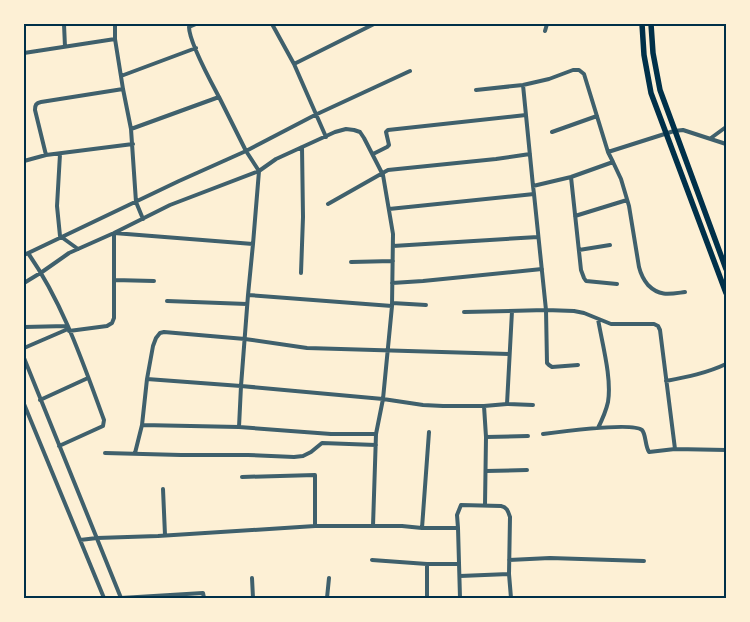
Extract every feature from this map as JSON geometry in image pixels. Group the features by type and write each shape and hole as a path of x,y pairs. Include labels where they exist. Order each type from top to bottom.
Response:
{"main road":[{"path":"642,24 644,55 651,93 726,293"},
{"path":"650,24 660,90 726,270"}],"street":[{"path":"64,24 65,47"},
{"path":"115,24 120,76 133,144 136,202 143,219"},
{"path":"196,24 188,25 190,36 218,97 246,151 259,171 254,244 247,304 239,427"},
{"path":"272,24 294,64 326,137"},
{"path":"294,64 374,24"},
{"path":"545,32 547,24"},
{"path":"24,53 115,39"},
{"path":"120,76 196,48"},
{"path":"476,90 549,79 573,70 579,70 584,74 608,152 621,179 627,200 641,277 653,290 660,293 685,292"},
{"path":"59,446 103,426 104,420 68,329 42,272 26,254 246,151 315,115 410,71"},
{"path":"523,84 546,310 547,363 552,366 578,365"},
{"path":"46,155 35,110 37,103 122,89"},
{"path":"131,129 218,97"},
{"path":"373,154 389,145 386,132 388,130 526,115"},
{"path":"552,132 597,116"},
{"path":"711,138 726,127"},
{"path":"24,283 69,253 114,234 170,205 259,171 276,159 346,129 360,132 382,173 394,246 392,305 383,399 376,434 373,526"},
{"path":"608,152 683,130 726,144"},
{"path":"24,161 46,155 133,144"},
{"path":"301,273 303,217 302,147"},
{"path":"60,154 57,206 60,236 78,249"},
{"path":"328,204 388,170 530,154"},
{"path":"533,186 571,177 613,162"},
{"path":"571,177 582,274 586,281 617,284"},
{"path":"389,209 534,194"},
{"path":"575,216 627,200"},
{"path":"114,234 254,244"},
{"path":"24,328 68,329 106,326 112,323 114,318 114,234"},
{"path":"394,246 538,238"},
{"path":"579,250 610,245"},
{"path":"351,262 393,261"},
{"path":"392,283 423,282 542,269"},
{"path":"114,280 154,282"},
{"path":"248,295 392,305 426,305"},
{"path":"167,301 247,304"},
{"path":"507,404 512,311"},
{"path":"464,312 574,311 611,324 654,324 658,326 674,449"},
{"path":"598,319 609,388 608,402 598,428"},
{"path":"24,348 68,329"},
{"path":"135,453 142,425 153,346 156,338 164,332 245,339 306,348 509,354"},
{"path":"24,358 121,598 203,593 204,598"},
{"path":"666,381 715,370 726,364"},
{"path":"40,400 88,378"},
{"path":"147,379 241,386 442,406 533,405"},
{"path":"24,404 104,598"},
{"path":"484,406 486,437 485,505"},
{"path":"142,425 239,427 331,434 376,434"},
{"path":"543,434 614,427 639,429 643,432 649,452 674,449 726,450"},
{"path":"422,528 429,432"},
{"path":"486,437 528,436"},
{"path":"105,453 294,457 303,456 311,452 322,443 376,445"},
{"path":"486,471 527,470"},
{"path":"242,476 315,475 315,526"},
{"path":"163,489 165,535"},
{"path":"460,598 457,515 461,506 485,505 505,507 510,517 509,574 511,598"},
{"path":"80,540 315,526 458,528"},
{"path":"509,560 550,558 644,561"},
{"path":"372,560 459,564"},
{"path":"427,564 427,598"},
{"path":"460,576 509,574"},
{"path":"252,578 253,598"},
{"path":"327,598 328,578"}]}
